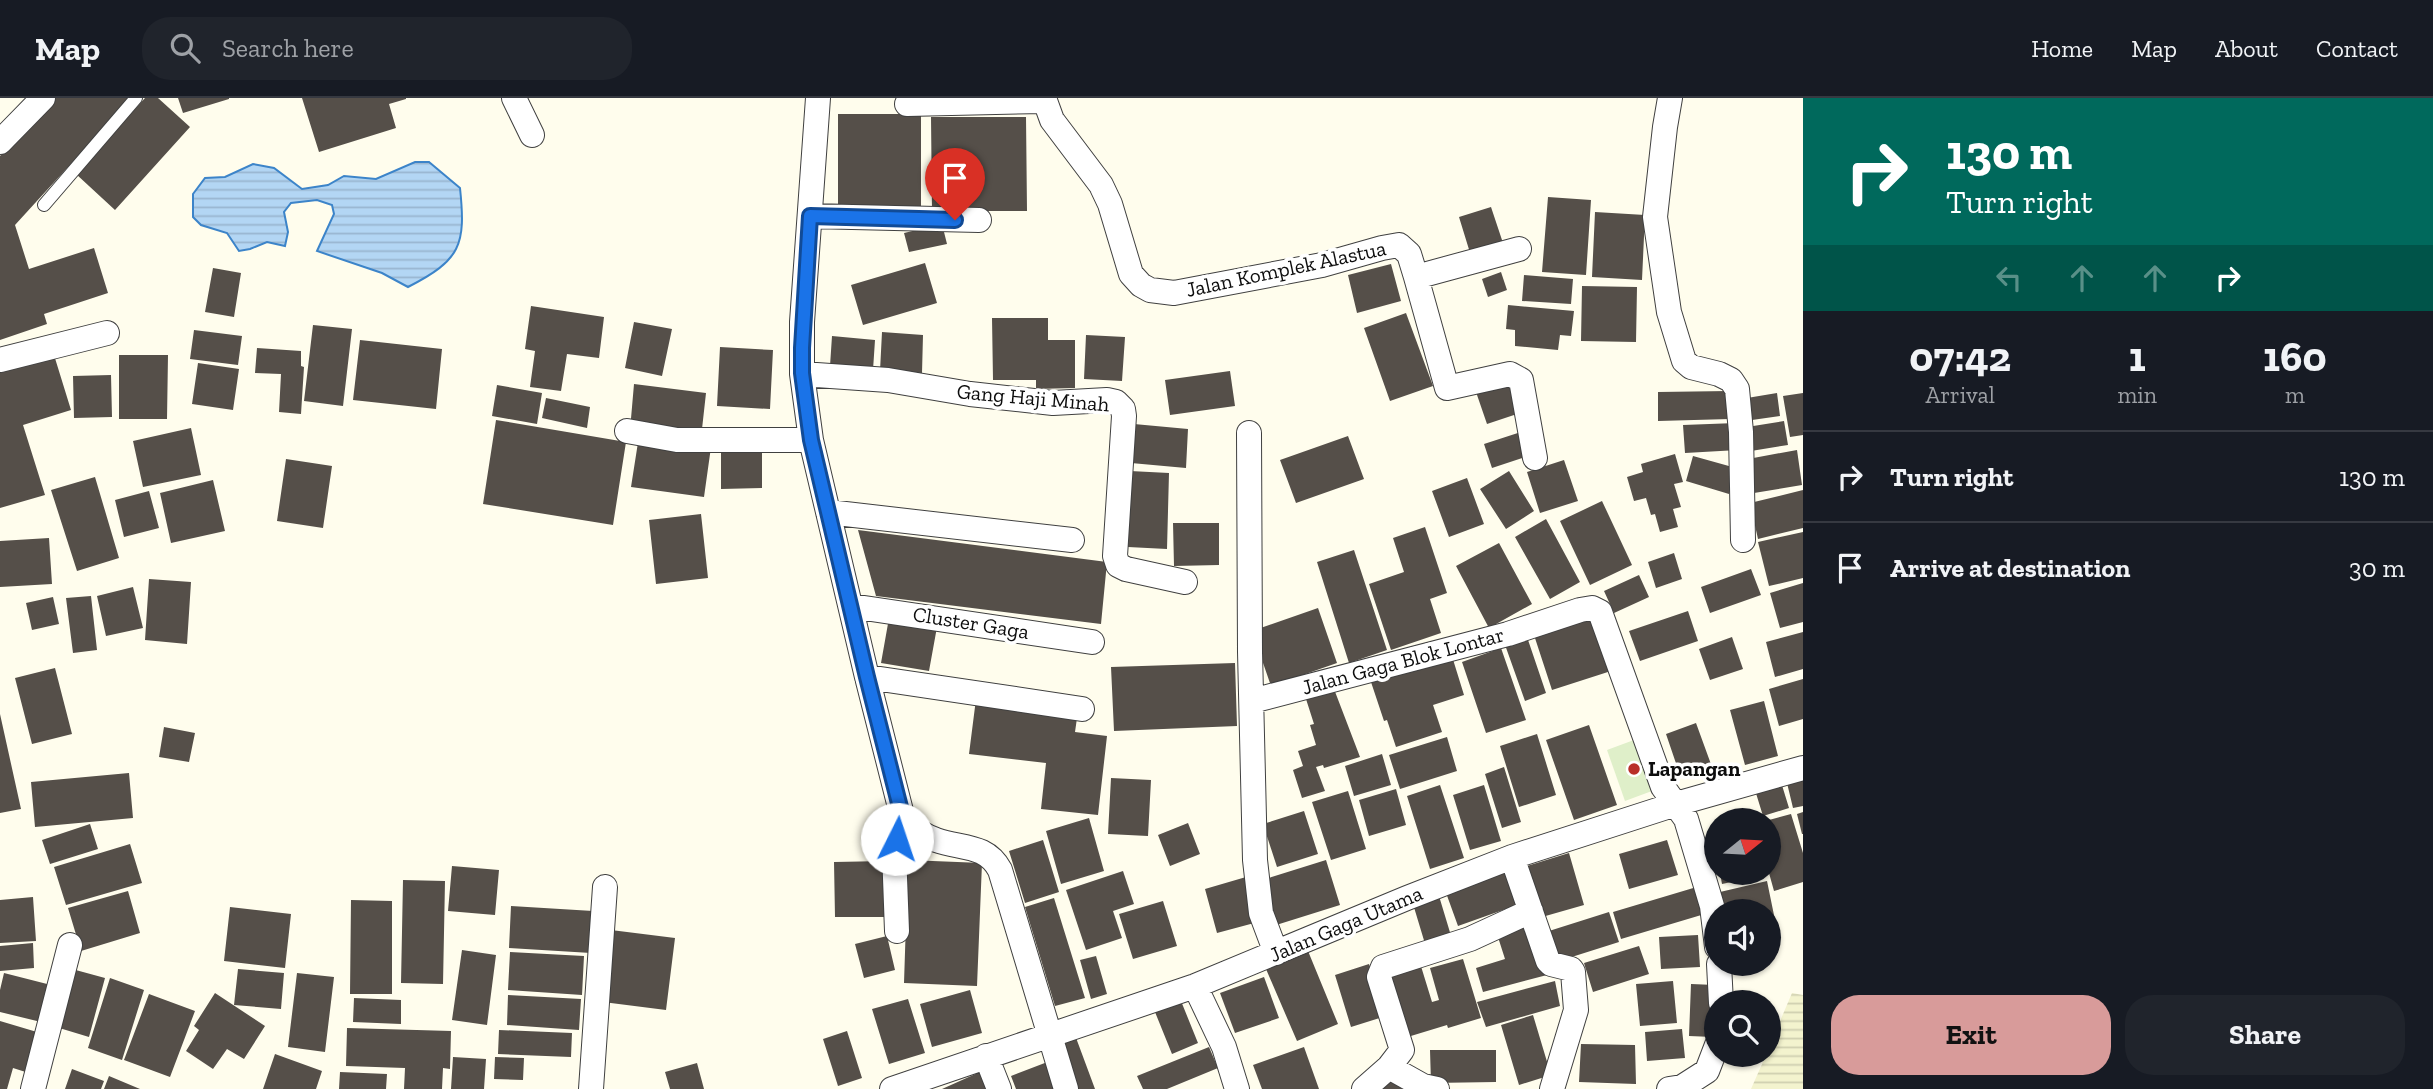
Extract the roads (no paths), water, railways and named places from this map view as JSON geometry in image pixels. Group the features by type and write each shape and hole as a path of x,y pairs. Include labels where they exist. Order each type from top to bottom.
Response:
{"street":[{"path":"0,142 43,98"},
{"path":"514,98 532,135"},
{"path":"818,98 802,322 802,373 811,440 903,819 894,851 897,931"},
{"path":"1670,98 1656,217 1669,312 1684,361 1691,367 1731,380 1737,389 1741,432 1743,540"},
{"path":"907,104 1044,100"},
{"name":"Jalan Komplek Alastua","path":"1044,100 1052,120 1101,185 1110,204 1132,274 1141,285 1150,290 1174,293 1322,265 1399,245 1409,254 1447,388 1510,374 1521,380 1535,458"},
{"path":"810,216 979,220"},
{"path":"1416,278 1519,249"},
{"path":"0,360 107,333"},
{"name":"Gang Haji Minah","path":"802,373 888,380 970,394 1040,401 1116,402 1123,408 1124,416 1115,556 1118,565 1185,582"},
{"path":"627,432 677,440 811,440"},
{"path":"1249,433 1255,860 1261,913 1276,953"},
{"path":"828,512 1072,540"},
{"name":"Cluster Gaga","path":"851,606 1092,642"},
{"name":"Jalan Gaga Blok Lontar","path":"1252,701 1508,634 1592,608 1600,612 1606,625 1664,787 1676,804"},
{"path":"867,677 1082,709"},
{"name":"Jalan Gaga Utama","path":"892,1089 1195,986 1512,857 1676,804 1803,768"},
{"path":"1676,804 1686,820 1710,899"},
{"path":"903,819 917,831 935,840 984,852 994,858 1000,870 1066,1089"},
{"path":"1512,857 1551,964 1571,969 1573,972 1577,1002 1552,1089 1560,1089"},
{"path":"591,1089 605,887"},
{"path":"1364,1089 1401,1054 1402,1046 1379,977 1383,967 1470,939 1531,911"},
{"path":"33,1089 70,945"},
{"path":"1195,986 1224,1047 1237,1089"},
{"path":"986,1056 999,1089"},
{"path":"1389,1067 1423,1086 1437,1089"},
{"path":"1669,1089 1682,1087 1706,1072 1708,1067"}],"lane":[{"path":"44,205 136,98"}],"water":[{"path":"415,162 429,162 460,188 462,224 456,249 449,259 408,287 382,273 317,251 334,214 332,205 317,200 291,203 284,212 288,232 285,246 267,242 239,251 227,233 201,225 193,217 193,194 205,178 225,177 253,164 274,168 302,189 328,185 344,176 376,179"}],"place":[{"name":"Lapangan","path":"1634,769"}]}
